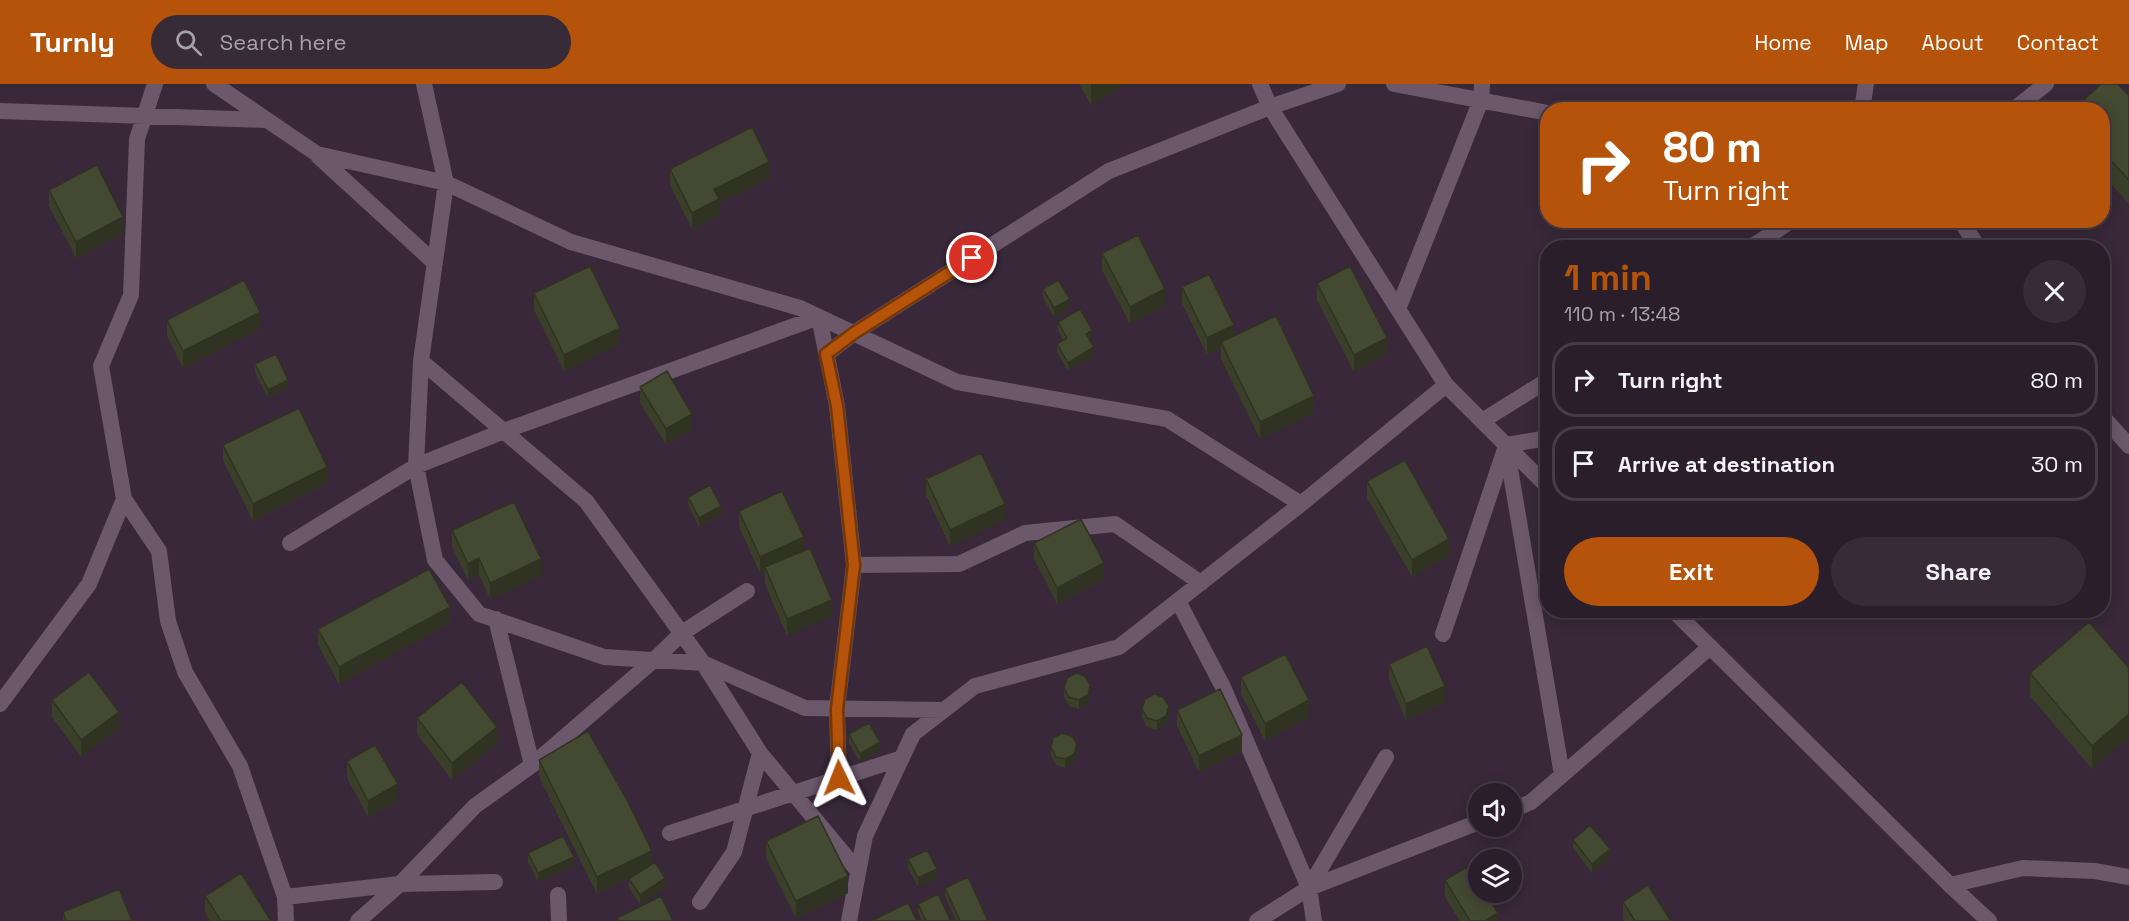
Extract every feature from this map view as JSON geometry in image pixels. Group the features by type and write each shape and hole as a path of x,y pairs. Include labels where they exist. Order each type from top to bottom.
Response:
{"street":[{"path":"155,84 137,139 131,295 100,366 124,499 159,551 168,621 185,672 240,766 285,897 286,921"},
{"path":"214,84 317,154 435,263"},
{"path":"424,84 446,183 421,361 416,466 435,560 479,614 604,657 703,663 805,708 944,710"},
{"path":"1260,84 1270,107 1446,385 1540,479"},
{"path":"826,354 854,333 1109,171 1270,107 1338,84"},
{"path":"1394,84 1482,92 1540,110"},
{"path":"1863,102 1866,84"},
{"path":"2023,102 2046,84"},
{"path":"1398,309 1482,92"},
{"path":"0,111 266,120"},
{"path":"317,154 446,183 572,243 800,308 957,382 1167,419 1301,504"},
{"path":"1762,240 1780,228"},
{"path":"819,317 837,406 854,565 837,709 839,778"},
{"path":"290,543 416,466 504,431 819,317"},
{"path":"421,361 586,501 703,663 760,753 858,871"},
{"path":"849,921 866,836 913,734 975,686 1119,647 1301,504 1446,385"},
{"path":"1482,421 1540,385"},
{"path":"2110,425 2129,446"},
{"path":"1506,446 1540,440"},
{"path":"1443,634 1506,446"},
{"path":"1506,446 1562,775"},
{"path":"0,704 89,584 124,499"},
{"path":"854,565 959,564 1025,533 1115,524 1201,583"},
{"path":"358,921 400,884 476,806 532,765 682,633 747,591"},
{"path":"1178,601 1223,687 1309,888 1314,921"},
{"path":"1680,618 1989,921"},
{"path":"496,619 532,765"},
{"path":"1522,806 1531,802 1710,647"},
{"path":"699,902 734,852 760,753"},
{"path":"1309,888 1386,757"},
{"path":"670,833 902,758"},
{"path":"1257,921 1309,888 1468,826"},
{"path":"1950,885 2023,868 2095,871 2129,877"},
{"path":"285,897 400,884 495,882"},
{"path":"558,895 559,921"}],"building":[{"path":"2101,84 2118,84 2129,96 2129,180 2110,160 2110,102 2082,102"},
{"path":"752,127 769,162 714,189 719,199 692,213 670,169"},
{"path":"97,165 123,217 76,242 49,190"},
{"path":"1138,235 1165,289 1130,307 1102,253"},
{"path":"590,266 620,328 564,355 534,293"},
{"path":"1350,266 1387,338 1354,355 1317,283"},
{"path":"1209,274 1234,325 1207,338 1182,287"},
{"path":"244,280 260,312 183,351 167,320"},
{"path":"1058,280 1070,299 1054,308 1043,289"},
{"path":"1080,309 1092,330 1086,334 1094,347 1068,363 1057,344 1067,338 1058,322"},
{"path":"1276,316 1314,396 1260,422 1221,342"},
{"path":"276,354 288,380 268,390 255,364"},
{"path":"667,371 692,414 666,429 640,387"},
{"path":"299,408 327,467 253,504 223,445"},
{"path":"981,453 1005,504 950,530 926,479"},
{"path":"1405,460 1449,539 1412,560 1367,481"},
{"path":"710,485 721,506 699,518 688,497"},
{"path":"782,491 804,537 760,557 739,511"},
{"path":"514,502 541,559 490,583 479,558 468,564 452,530"},
{"path":"1081,519 1104,563 1057,588 1034,543"},
{"path":"810,548 832,600 787,619 765,567"},
{"path":"429,569 450,607 339,667 318,629"},
{"path":"2089,622 2129,668 2129,714 2092,746 2030,673"},
{"path":"1427,646 1445,686 1406,704 1389,664"},
{"path":"1285,654 1309,700 1265,724 1241,677"},
{"path":"89,672 119,712 81,740 52,700"},
{"path":"1076,673 1085,676 1090,685 1088,695 1079,700 1069,697 1064,688 1067,678"},
{"path":"462,682 497,727 452,763 417,718"},
{"path":"1220,689 1242,735 1199,756 1177,710"},
{"path":"1154,694 1163,697 1169,706 1166,716 1157,721 1147,718 1142,709 1145,699"},
{"path":"869,723 880,742 860,754 849,734"},
{"path":"588,731 628,802 652,851 597,877 539,760"},
{"path":"1062,733 1072,736 1077,744 1074,754 1065,759 1056,757 1051,747 1053,738"},
{"path":"375,745 398,784 368,801 347,761"},
{"path":"818,816 848,876 796,901 766,841"},
{"path":"1590,825 1610,849 1592,864 1573,840"},
{"path":"563,836 574,857 538,873 528,853"},
{"path":"927,850 937,869 918,878 908,859"},
{"path":"655,862 665,878 640,895 629,879"},
{"path":"1468,867 1468,903 1492,903 1498,913 1485,921 1470,921 1445,880"},
{"path":"241,873 271,921 221,921 205,896"},
{"path":"968,877 988,921 960,921 945,888"},
{"path":"1648,885 1671,921 1635,921 1623,902"},
{"path":"119,889 132,921 66,921 63,912"},
{"path":"938,894 951,921 926,921 918,904"},
{"path":"661,896 673,921 619,921 617,918"},
{"path":"908,903 917,921 871,921"}],"route":[{"path":"839,778 837,709 854,565 837,406 826,354 854,333 972,258"}]}
